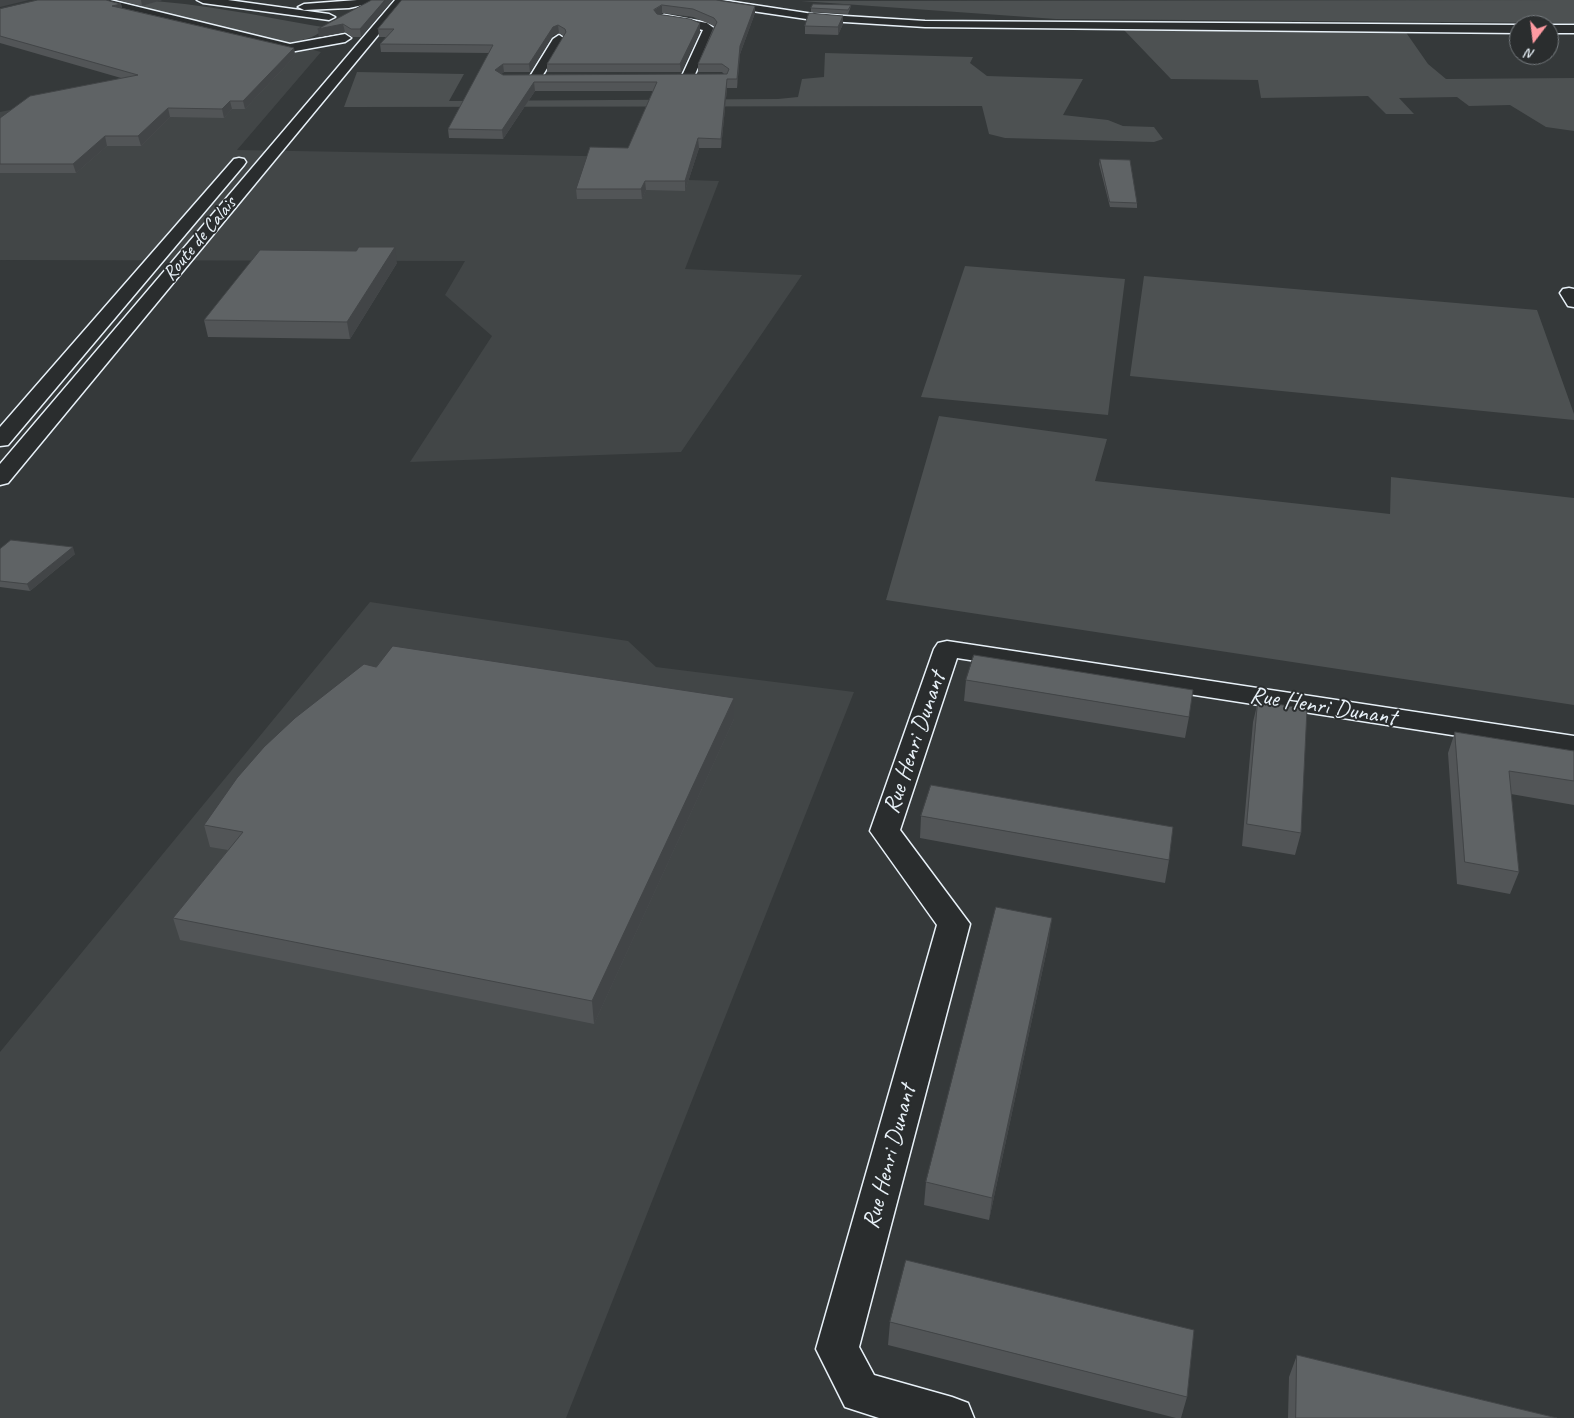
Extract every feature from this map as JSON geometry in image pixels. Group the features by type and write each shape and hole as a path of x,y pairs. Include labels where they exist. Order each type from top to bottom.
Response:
{"main road":[{"path":"97,0 290,48 345,38"},
{"path":"203,0 329,17 388,16"},
{"path":"253,0 304,7 358,18"},
{"path":"304,7 350,5 373,0"},
{"path":"331,55 358,18 378,0"},
{"name":"Route de Calais","path":"0,478 401,0"},
{"path":"698,0 806,16 934,25 1509,29"},
{"path":"662,18 703,25 710,29 682,78 704,78"},
{"path":"1559,29 1574,28"},
{"path":"535,78 559,39"},
{"path":"519,78 554,78"},
{"name":"Route de Calais","path":"0,440 246,154"},
{"name":"Rue Henri Dunant","path":"952,1418 860,1392 838,1349 954,924 885,831 947,649 1574,745"}],"shaded area":[{"path":"122,0 198,6 323,27 313,37 288,43 115,2"},
{"path":"1574,0 1574,23 1559,23 1559,15 1509,15 1509,22 1056,19 801,1"},
{"path":"1124,30 1405,31 1428,64 1446,79 1574,78 1574,131 1546,127 1510,105 1469,106 1457,97 1399,98 1414,114 1386,114 1368,96 1261,98 1258,80 1171,79"},
{"path":"310,49 321,52 237,150 640,157 629,178 719,181 685,269 802,275 681,452 410,462 492,336 445,295 465,261 0,260 0,112"},
{"path":"825,53 973,57 970,63 987,76 1083,79 1063,115 1108,120 1123,126 1154,127 1163,139 1154,142 1005,138 989,134 982,106 344,107 357,72 464,74 449,101 778,99 798,97 802,79 824,77"},
{"path":"965,266 1125,279 1108,415 921,397"},
{"path":"1144,276 1537,310 1574,414 1574,420 1130,376"},
{"path":"939,416 1107,439 1095,481 1390,514 1391,477 1574,498 1574,705 886,600"},
{"path":"370,602 628,641 656,667 854,692 566,1418 0,1418 0,1052"}],"building":[{"path":"38,0 106,0 121,4 112,6 294,48 243,101 230,101 222,109 168,108 138,136 105,136 73,164 0,164 0,118 30,96 138,75 0,36 0,9"},
{"path":"372,0 385,0 360,29 351,29 343,24 318,29"},
{"path":"402,0 716,0 755,6 740,46 737,79 727,79 721,139 698,138 685,181 645,181 641,189 576,189 590,147 628,148 657,82 534,82 502,130 448,129 493,45 380,44 394,29 378,29","holes":["662,5 693,9 714,18 717,22 698,64 722,64 729,69 727,74 503,75 495,70 503,64 529,64 553,27 558,25 565,29 566,32 547,64 680,64 700,23 690,19 657,14 654,10"]},
{"path":"813,4 851,5 848,10 811,8"},
{"path":"809,13 843,16 838,27 805,26"},
{"path":"1100,159 1130,160 1137,203 1110,202"},
{"path":"359,247 395,247 347,322 204,320 260,250 356,251"},
{"path":"11,540 73,547 27,584 0,581 0,549"},
{"path":"393,646 734,698 592,1001 173,918 243,832 204,825 237,778 264,747 295,718 364,664 376,667"},
{"path":"974,655 1193,690 1189,717 966,680"},
{"path":"1258,701 1307,709 1301,833 1247,824"},
{"path":"1455,732 1574,751 1574,781 1509,771 1519,872 1465,862"},
{"path":"931,785 1173,827 1169,860 921,816"},
{"path":"996,907 1052,918 992,1198 926,1182"},
{"path":"906,1260 1194,1330 1187,1397 890,1322"},
{"path":"1297,1355 1557,1418 1296,1418"}]}
